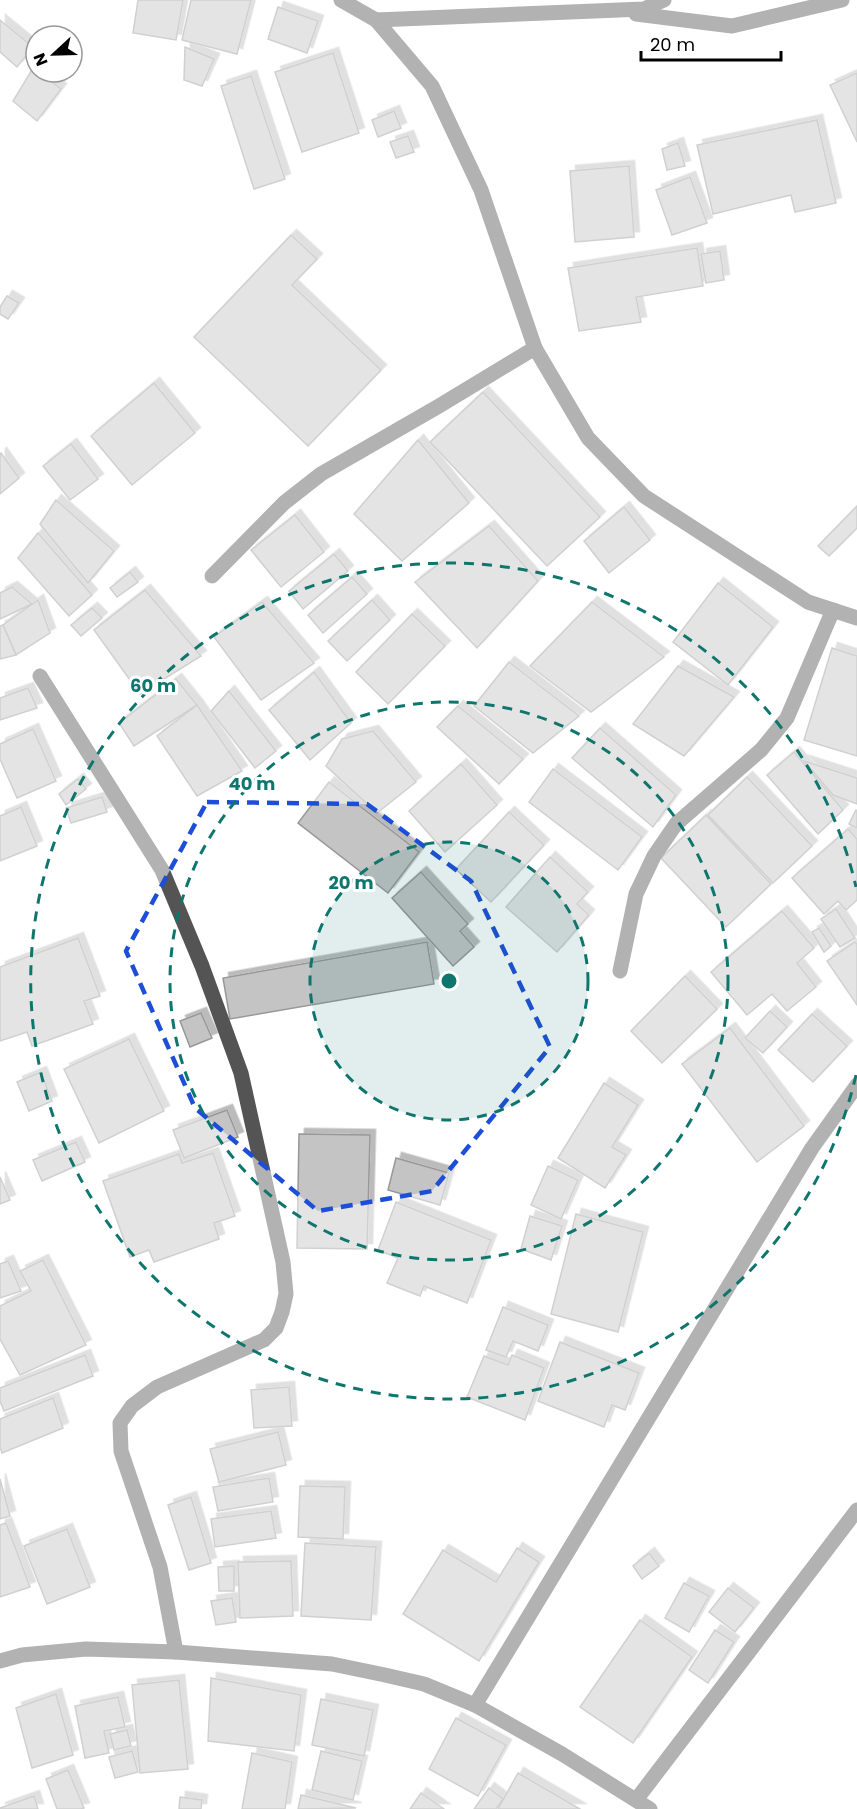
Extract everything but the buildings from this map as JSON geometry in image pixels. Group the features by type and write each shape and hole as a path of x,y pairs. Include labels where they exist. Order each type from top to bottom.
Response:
{"street":[{"path":"341,0 376,20 432,86 481,190 535,348 588,438 644,496 808,602 857,618"},
{"path":"376,20 644,9 664,0"},
{"path":"611,10 732,26 842,0"},
{"path":"212,576 284,503 321,474 535,348"},
{"path":"620,971 636,894 654,856 676,824 761,750 787,718 833,610"},
{"path":"40,676 156,860 202,966 242,1073 283,1262 286,1294 282,1312 276,1328 264,1340 157,1387 132,1406 120,1423 120,1451 160,1567 176,1652"},
{"path":"475,1705 812,1148 857,1084"},
{"path":"636,1800 857,1510"},
{"path":"0,1660 22,1655 86,1650 176,1652 332,1664 424,1684 475,1705 562,1754 650,1809"}],"highlighted area":[{"path":"207,802 367,804 471,881 550,1047 432,1191 318,1211 195,1108 126,951"}]}
